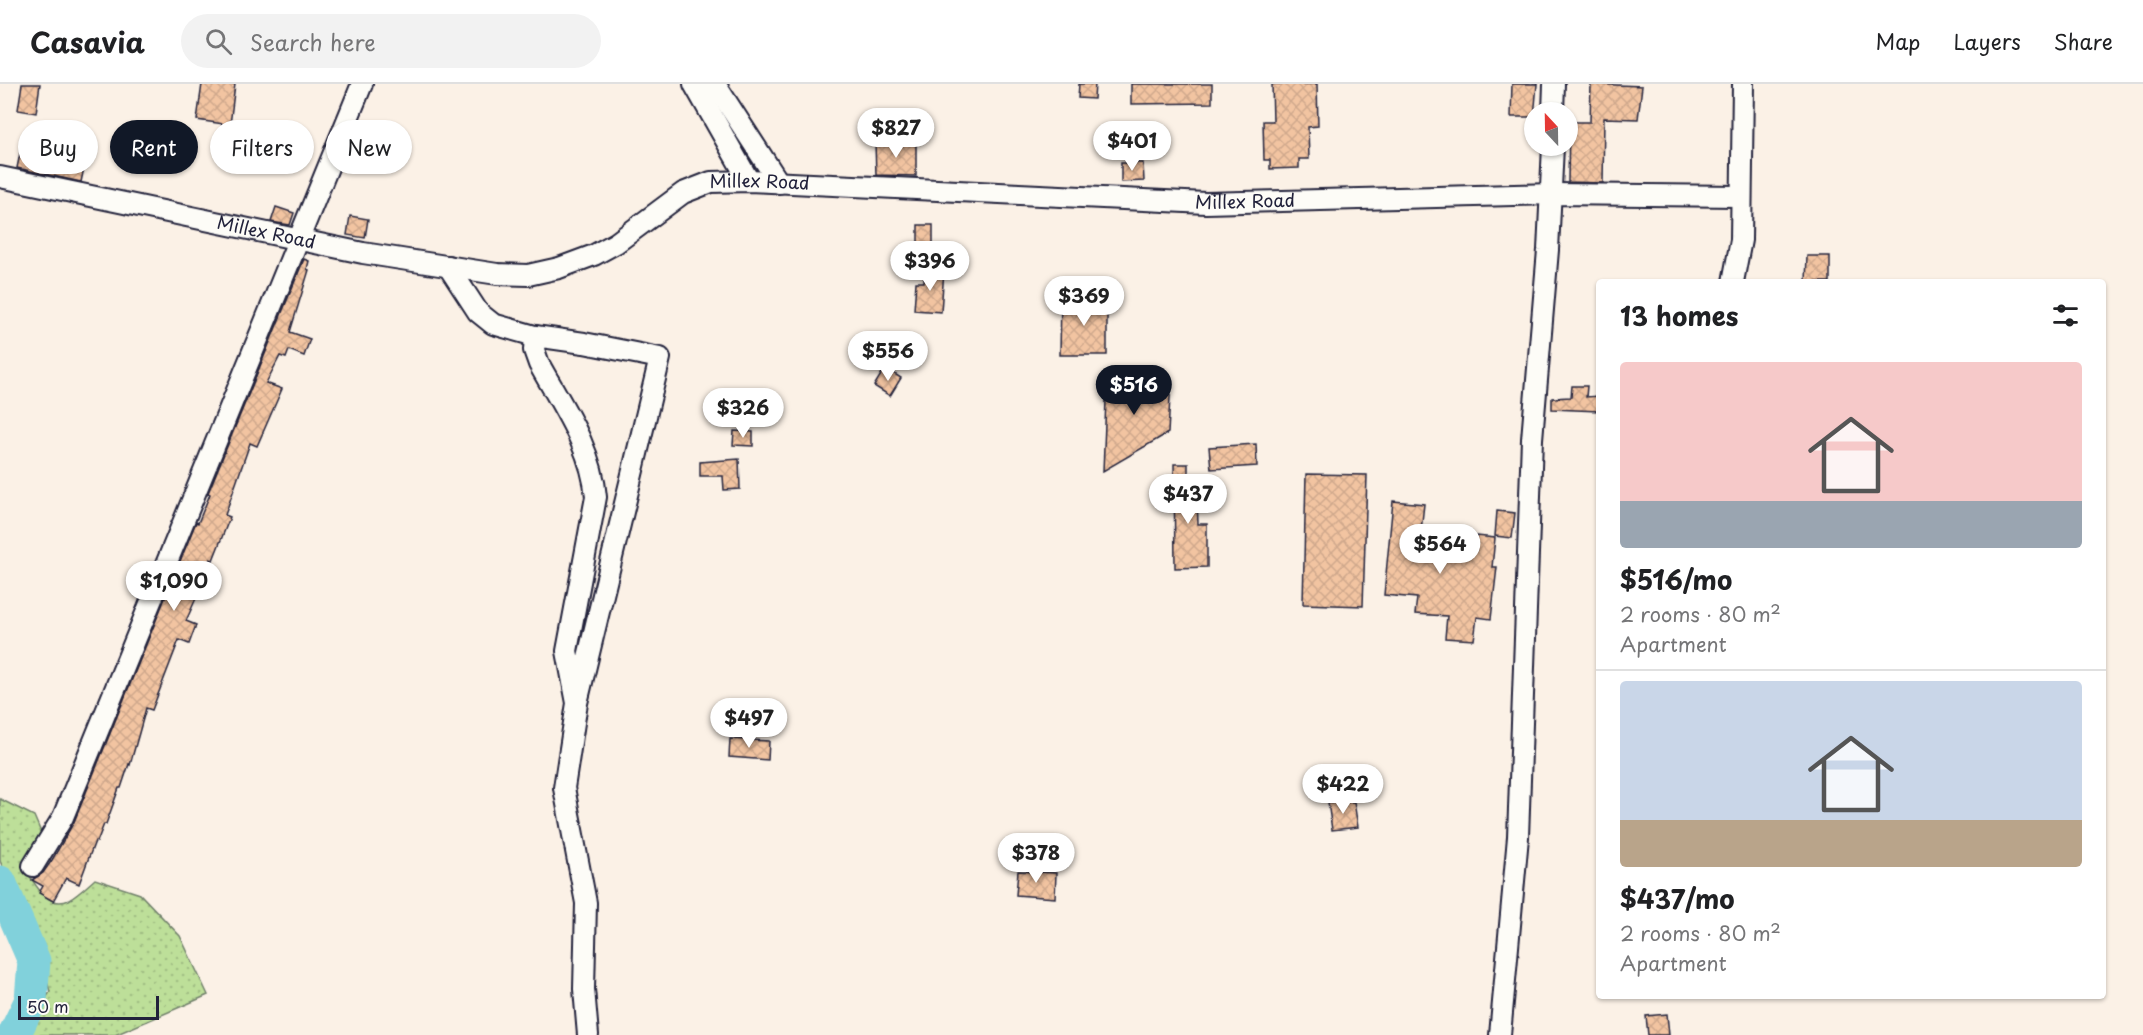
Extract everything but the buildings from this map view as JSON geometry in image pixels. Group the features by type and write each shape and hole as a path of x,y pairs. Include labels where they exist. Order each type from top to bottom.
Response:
{"street":[{"path":"33,866 63,817 362,84"},
{"path":"694,84 750,181"},
{"path":"715,84 779,183"},
{"path":"1553,102 1554,84"},
{"path":"1734,279 1742,240 1740,196 1743,84"},
{"path":"1500,1035 1518,837 1532,439 1552,194 1552,156"},
{"name":"Millex Road","path":"0,177 363,253 498,274 528,274 559,268 616,243 683,193 711,182 750,181 1206,203 1552,194 1740,196"},
{"path":"448,266 478,312 493,324 535,336 660,358 577,703 564,788 586,903 584,989 588,1035"},
{"path":"535,336 534,350 539,364 584,448 594,476 596,497 567,651 577,703"}],"green space":[{"path":"0,799 34,816 46,844 24,866 36,886 47,898 61,902 69,900 95,879 140,894 180,936 208,995 115,1035 28,1035 37,1013 50,992 40,953 0,861"}],"waterway":[{"path":"0,882 34,961 31,1000 14,1035"}]}
